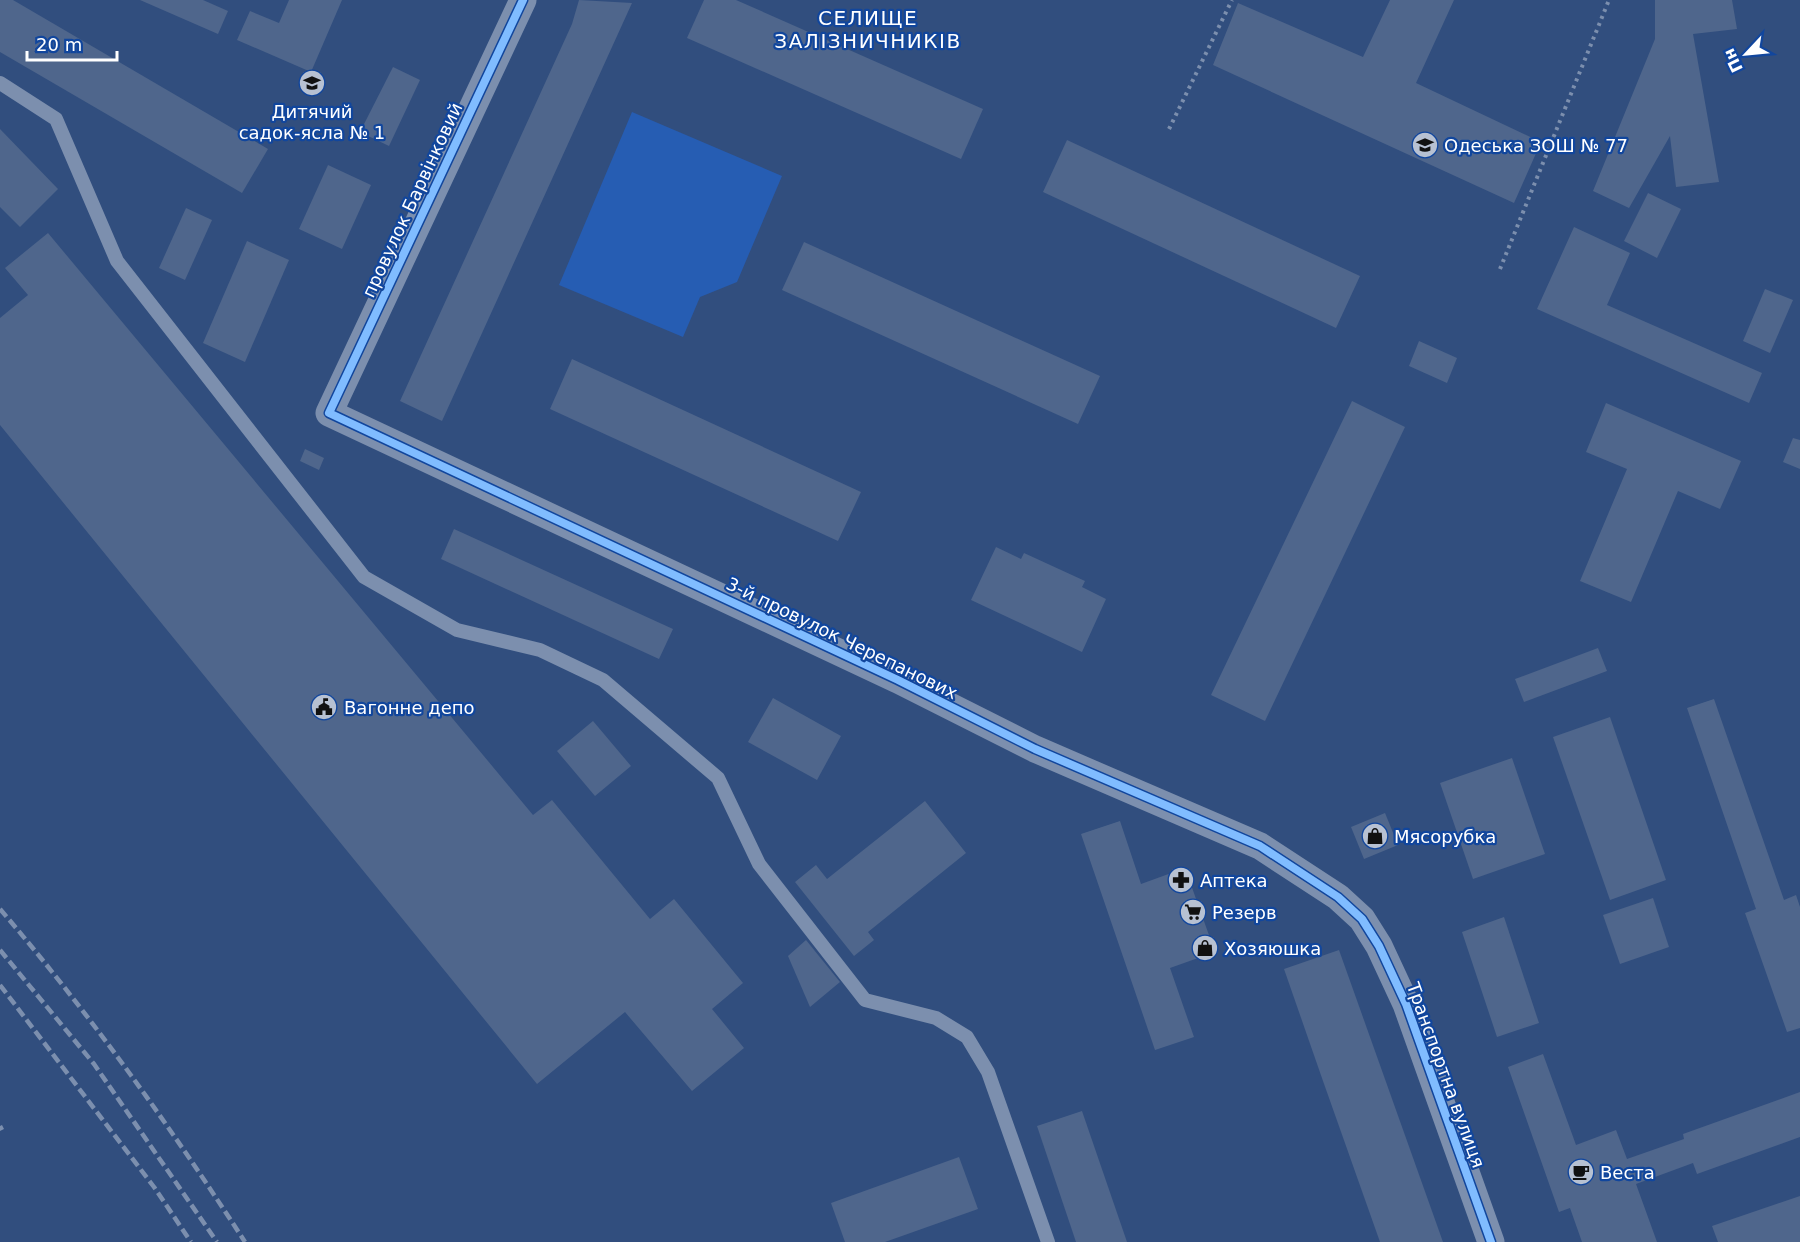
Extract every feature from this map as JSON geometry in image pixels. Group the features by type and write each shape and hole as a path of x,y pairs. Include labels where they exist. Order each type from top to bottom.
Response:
{"street":[{"name":"провулок Барвінковий","path":"329,413 523,0"},
{"name":"3-й провулок Черепанових","path":"329,413 898,680 1035,748 1260,846 1338,897"},
{"name":"Транспортна вулиця","path":"1338,897 1362,919 1379,946 1406,1004 1491,1242"}],"lane":[{"path":"0,83 56,119 117,261 364,577 458,630 540,650 603,680 718,778 759,864 865,1000 936,1018 967,1037 988,1072 1048,1242"}],"path":[{"path":"1169,129 1232,0"},
{"path":"1500,269 1609,0"}],"shaded area":[{"path":"632,112 782,176 737,282 700,297 683,337 559,285"}],"building":[{"path":"0,0 13,0 268,149 242,193 0,52"},
{"path":"140,0 203,0 228,11 218,34"},
{"path":"289,0 342,0 311,72 237,40 250,11 279,23"},
{"path":"579,0 632,3 442,421 400,401 572,24"},
{"path":"704,0 736,0 983,109 961,159 687,38"},
{"path":"1390,0 1454,0 1416,83 1541,142 1514,203 1213,65 1238,3 1363,57"},
{"path":"1655,0 1732,0 1737,29 1693,34 1719,182 1676,187 1670,136 1629,208 1593,191 1655,39"},
{"path":"393,67 420,80 389,146 360,132"},
{"path":"0,129 58,189 20,227 0,207"},
{"path":"1067,140 1360,276 1336,328 1043,192"},
{"path":"328,165 371,185 342,249 299,229"},
{"path":"1648,193 1681,209 1657,258 1624,241"},
{"path":"186,208 212,220 185,280 159,268"},
{"path":"1574,227 1630,253 1607,305 1762,373 1749,403 1537,309"},
{"path":"48,233 533,815 552,800 650,919 674,899 743,983 712,1009 744,1048 692,1091 625,1012 537,1084 0,425 0,318 28,295 5,268"},
{"path":"247,241 289,260 245,362 203,343"},
{"path":"804,242 1100,376 1078,424 782,290"},
{"path":"1765,289 1793,300 1770,353 1743,341"},
{"path":"1419,341 1457,358 1447,383 1409,366"},
{"path":"572,359 861,492 838,541 550,409"},
{"path":"1352,401 1405,427 1265,721 1211,695"},
{"path":"1606,403 1741,461 1720,509 1678,491 1631,602 1580,581 1627,469 1586,452"},
{"path":"1793,438 1800,440 1800,469 1783,462"},
{"path":"305,449 324,458 319,470 300,461"},
{"path":"454,529 673,629 659,659 441,559"},
{"path":"996,547 1021,559 1024,553 1085,581 1082,587 1106,599 1082,652 971,600"},
{"path":"1598,648 1607,671 1524,702 1515,679"},
{"path":"773,698 841,736 817,780 748,742"},
{"path":"1714,699 1784,900 1796,895 1800,907 1800,1028 1787,1032 1745,913 1756,909 1687,708"},
{"path":"1610,717 1666,880 1610,900 1553,737"},
{"path":"593,721 631,766 595,796 557,751"},
{"path":"1512,758 1545,854 1473,879 1440,783"},
{"path":"925,801 966,853 868,932 874,940 854,956 795,882 816,865 827,879"},
{"name":"Мясорубка","path":"1385,813 1398,845 1364,859 1351,827"},
{"path":"1120,821 1141,884 1185,868 1215,952 1170,968 1194,1037 1155,1050 1081,834"},
{"path":"1653,898 1669,947 1620,964 1603,915"},
{"path":"1504,917 1539,1023 1497,1037 1462,932"},
{"path":"806,940 840,982 810,1007 788,956"},
{"path":"1339,950 1443,1242 1380,1242 1284,969"},
{"path":"1543,1054 1576,1145 1616,1130 1627,1159 1684,1139 1683,1134 1800,1092 1800,1137 1697,1174 1693,1163 1636,1184 1657,1242 1582,1242 1570,1208 1559,1212 1508,1067"},
{"path":"1082,1111 1127,1242 1076,1242 1037,1126"},
{"path":"959,1157 978,1209 885,1242 845,1242 831,1203"},
{"path":"1800,1196 1800,1242 1718,1242 1712,1226"}],"railway":[{"path":"0,909 66,989 128,1071 245,1242"},
{"path":"0,950 94,1064 217,1242"},
{"path":"0,985 154,1187 191,1242"},
{"path":"0,1126 2,1130"}],"cycle path":[{"path":"523,0 329,413 898,680 1035,749 1260,846 1338,897 1362,919 1379,946 1406,1004 1491,1242"}],"place":[{"name":"Дитячий садок-ясла № 1","path":"312,83"},
{"name":"Одеська ЗОШ № 77","path":"1425,145"},
{"name":"Вагонне депо","path":"324,707"},
{"name":"Мясорубка","path":"1375,836"},
{"name":"Аптека","path":"1181,880"},
{"name":"Резерв","path":"1193,912"},
{"name":"Хозяюшка","path":"1205,948"},
{"name":"Веста","path":"1581,1172"}],"district":[{"name":"СЕЛИЩЕ ЗАЛІЗНИЧНИКІВ","path":"868,30"}]}
